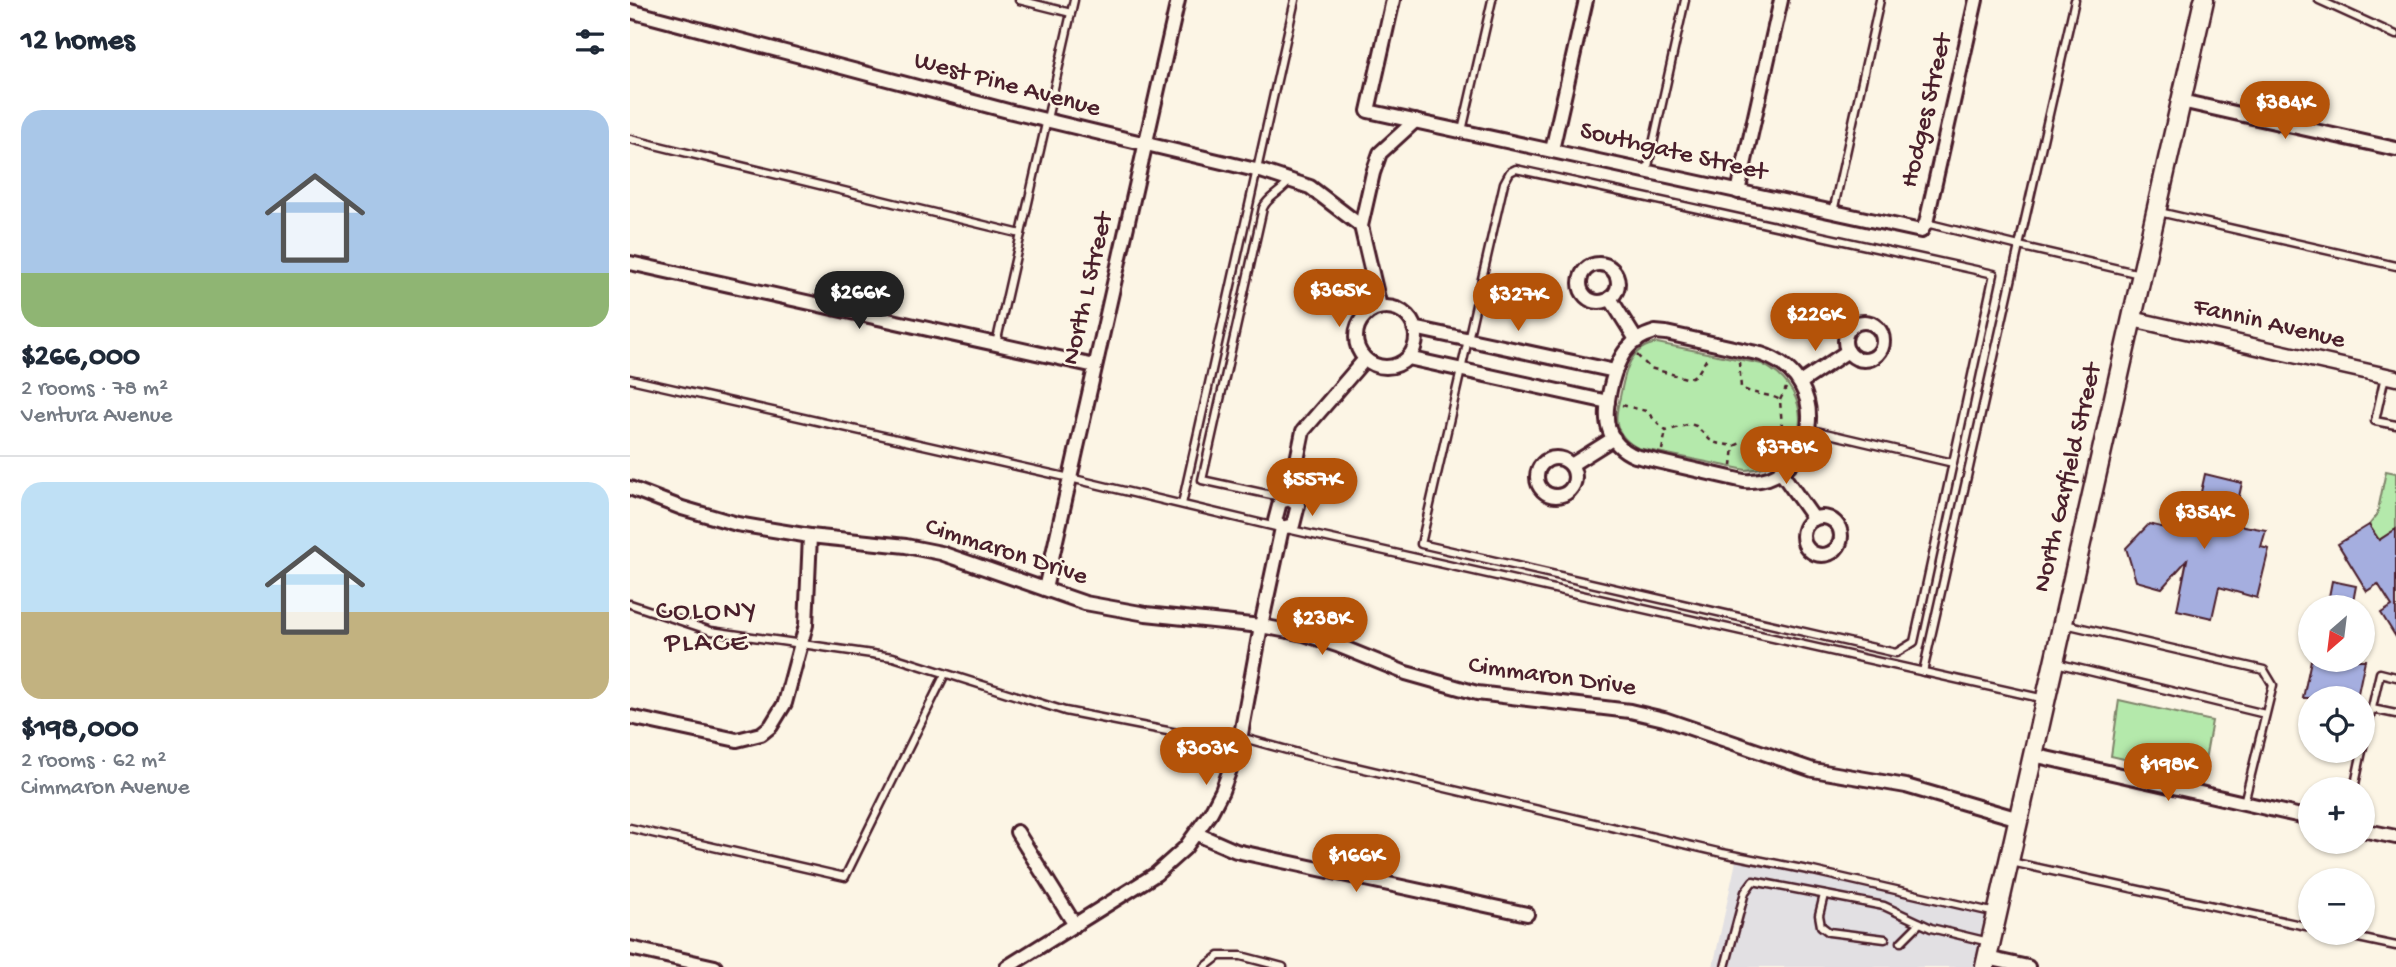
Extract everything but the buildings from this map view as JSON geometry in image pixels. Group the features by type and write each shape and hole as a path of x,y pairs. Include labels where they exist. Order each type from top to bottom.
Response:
{"main road":[{"name":"North Garfield Street","path":"1988,956 2204,0"}],"street":[{"name":"North L Street","path":"1045,589 1178,0"},
{"name":"Southgate Street","path":"1393,0 1368,111 1833,212 1923,227"},
{"path":"1552,150 1586,0"},
{"path":"1738,192 1781,0"},
{"name":"Hodges Street","path":"1923,227 1976,0"},
{"name":"West Pine Avenue","path":"630,11 1046,121 1290,180 1317,191 1362,226"},
{"path":"2181,101 2396,149"},
{"path":"1380,307 1362,226 1380,153 1415,121"},
{"path":"630,263 1095,366"},
{"path":"1610,298 1640,345"},
{"path":"1380,307 1398,309 1410,319 1414,328 1416,341 1408,358 1391,367 1373,365 1365,359 1356,344 1357,325 1367,312 1380,307"},
{"name":"Fannin Avenue","path":"2132,319 2390,377"},
{"path":"1414,328 1615,371"},
{"path":"1666,332 1761,354 1782,363 1794,373 1794,384 1808,403 1808,429 1804,444 1790,465 1777,465 1760,481 1733,479 1625,452 1614,438 1607,420 1608,402 1620,358 1628,346 1640,345 1647,334 1666,332"},
{"path":"1794,384 1848,351"},
{"path":"1408,358 1608,402"},
{"path":"1007,967 1156,874 1197,834 1222,791 1239,741 1282,528 1275,521 1280,502 1289,499 1303,431 1365,359"},
{"path":"1571,465 1614,438"},
{"path":"1777,465 1814,519"},
{"name":"Cimmaron Drive","path":"630,488 682,508 737,524 941,553 1085,603 1304,634 1406,673 1477,693 1642,713 1705,731 1813,770 1918,789 2019,819"},
{"path":"630,717 737,740 761,734 771,726 780,716 802,643 808,609 810,536"},
{"path":"2032,755 2298,815"},
{"path":"1017,832 1075,925"},
{"path":"2375,833 2396,837"},
{"path":"1197,834 1236,851 1527,914"},
{"path":"630,948 715,967"},
{"path":"1988,956 2028,967"}],"lane":[{"path":"1018,0 1071,13"},
{"path":"996,344 1074,0"},
{"path":"1182,504 1295,0"},
{"path":"1462,131 1492,0"},
{"path":"1647,171 1685,0"},
{"path":"1833,212 1880,0"},
{"path":"1923,672 2075,0"},
{"path":"2319,0 2396,35"},
{"path":"630,139 1021,234"},
{"path":"1516,169 1994,274 1914,642 1896,653 1422,544 1462,370 1504,183 1510,172 1516,169"},
{"path":"1289,499 1202,480 1263,208 1290,180"},
{"path":"2156,212 2396,266"},
{"path":"1923,227 2142,274"},
{"path":"2390,377 2375,421 2396,425"},
{"path":"630,379 2045,699"},
{"path":"1808,429 1953,463"},
{"path":"630,604 711,631 893,657 1065,711 1239,741 1682,844 1998,913"},
{"path":"2063,623 2263,670 2273,685 2244,803"},
{"path":"2054,663 2265,714"},
{"path":"2375,696 2380,673 2396,677"},
{"path":"630,828 845,877 945,674"},
{"path":"2375,710 2396,714"},
{"path":"2010,862 2298,924"},
{"path":"1725,967 1745,892 1754,881 1884,906 1988,956"},
{"path":"1824,895 1819,915 1821,926 1829,932 1885,939"},
{"path":"1901,942 1920,923"},
{"path":"2375,942 2396,946"},
{"path":"1205,967 1219,956 1241,956 1283,967"}],"path":[{"path":"1632,361 1640,345"},
{"path":"1698,353 1718,357"},
{"path":"1637,355 1650,368 1686,378 1698,373 1709,355"},
{"path":"1739,362 1741,388 1750,393 1780,400"},
{"path":"1782,380 1794,384"},
{"path":"1792,395 1794,384"},
{"path":"1769,453 1775,432 1782,426 1780,400 1794,384"},
{"path":"1622,405 1646,411 1666,431"},
{"path":"1666,431 1690,424 1700,429 1710,440 1734,446 1743,442 1751,443 1769,453 1777,465"},
{"path":"1662,450 1666,431"},
{"path":"1734,446 1732,466 1740,467"},
{"path":"1654,449 1672,452"}],"shaded area":[{"path":"1738,852 2003,913 1991,967 1713,967"}],"green space":[{"path":"1657,343 1762,364 1780,376 1793,392 1799,409 1799,426 1794,442 1784,456 1767,465 1746,470 1638,448 1628,441 1620,432 1616,417 1626,371 1640,350"},
{"path":"2386,471 2396,473 2396,529 2379,540 2369,525 2377,515"},
{"path":"2119,700 2212,721 2202,777 2111,756"}],"district":[{"name":"COLONY PLACE","path":"707,628"}]}
